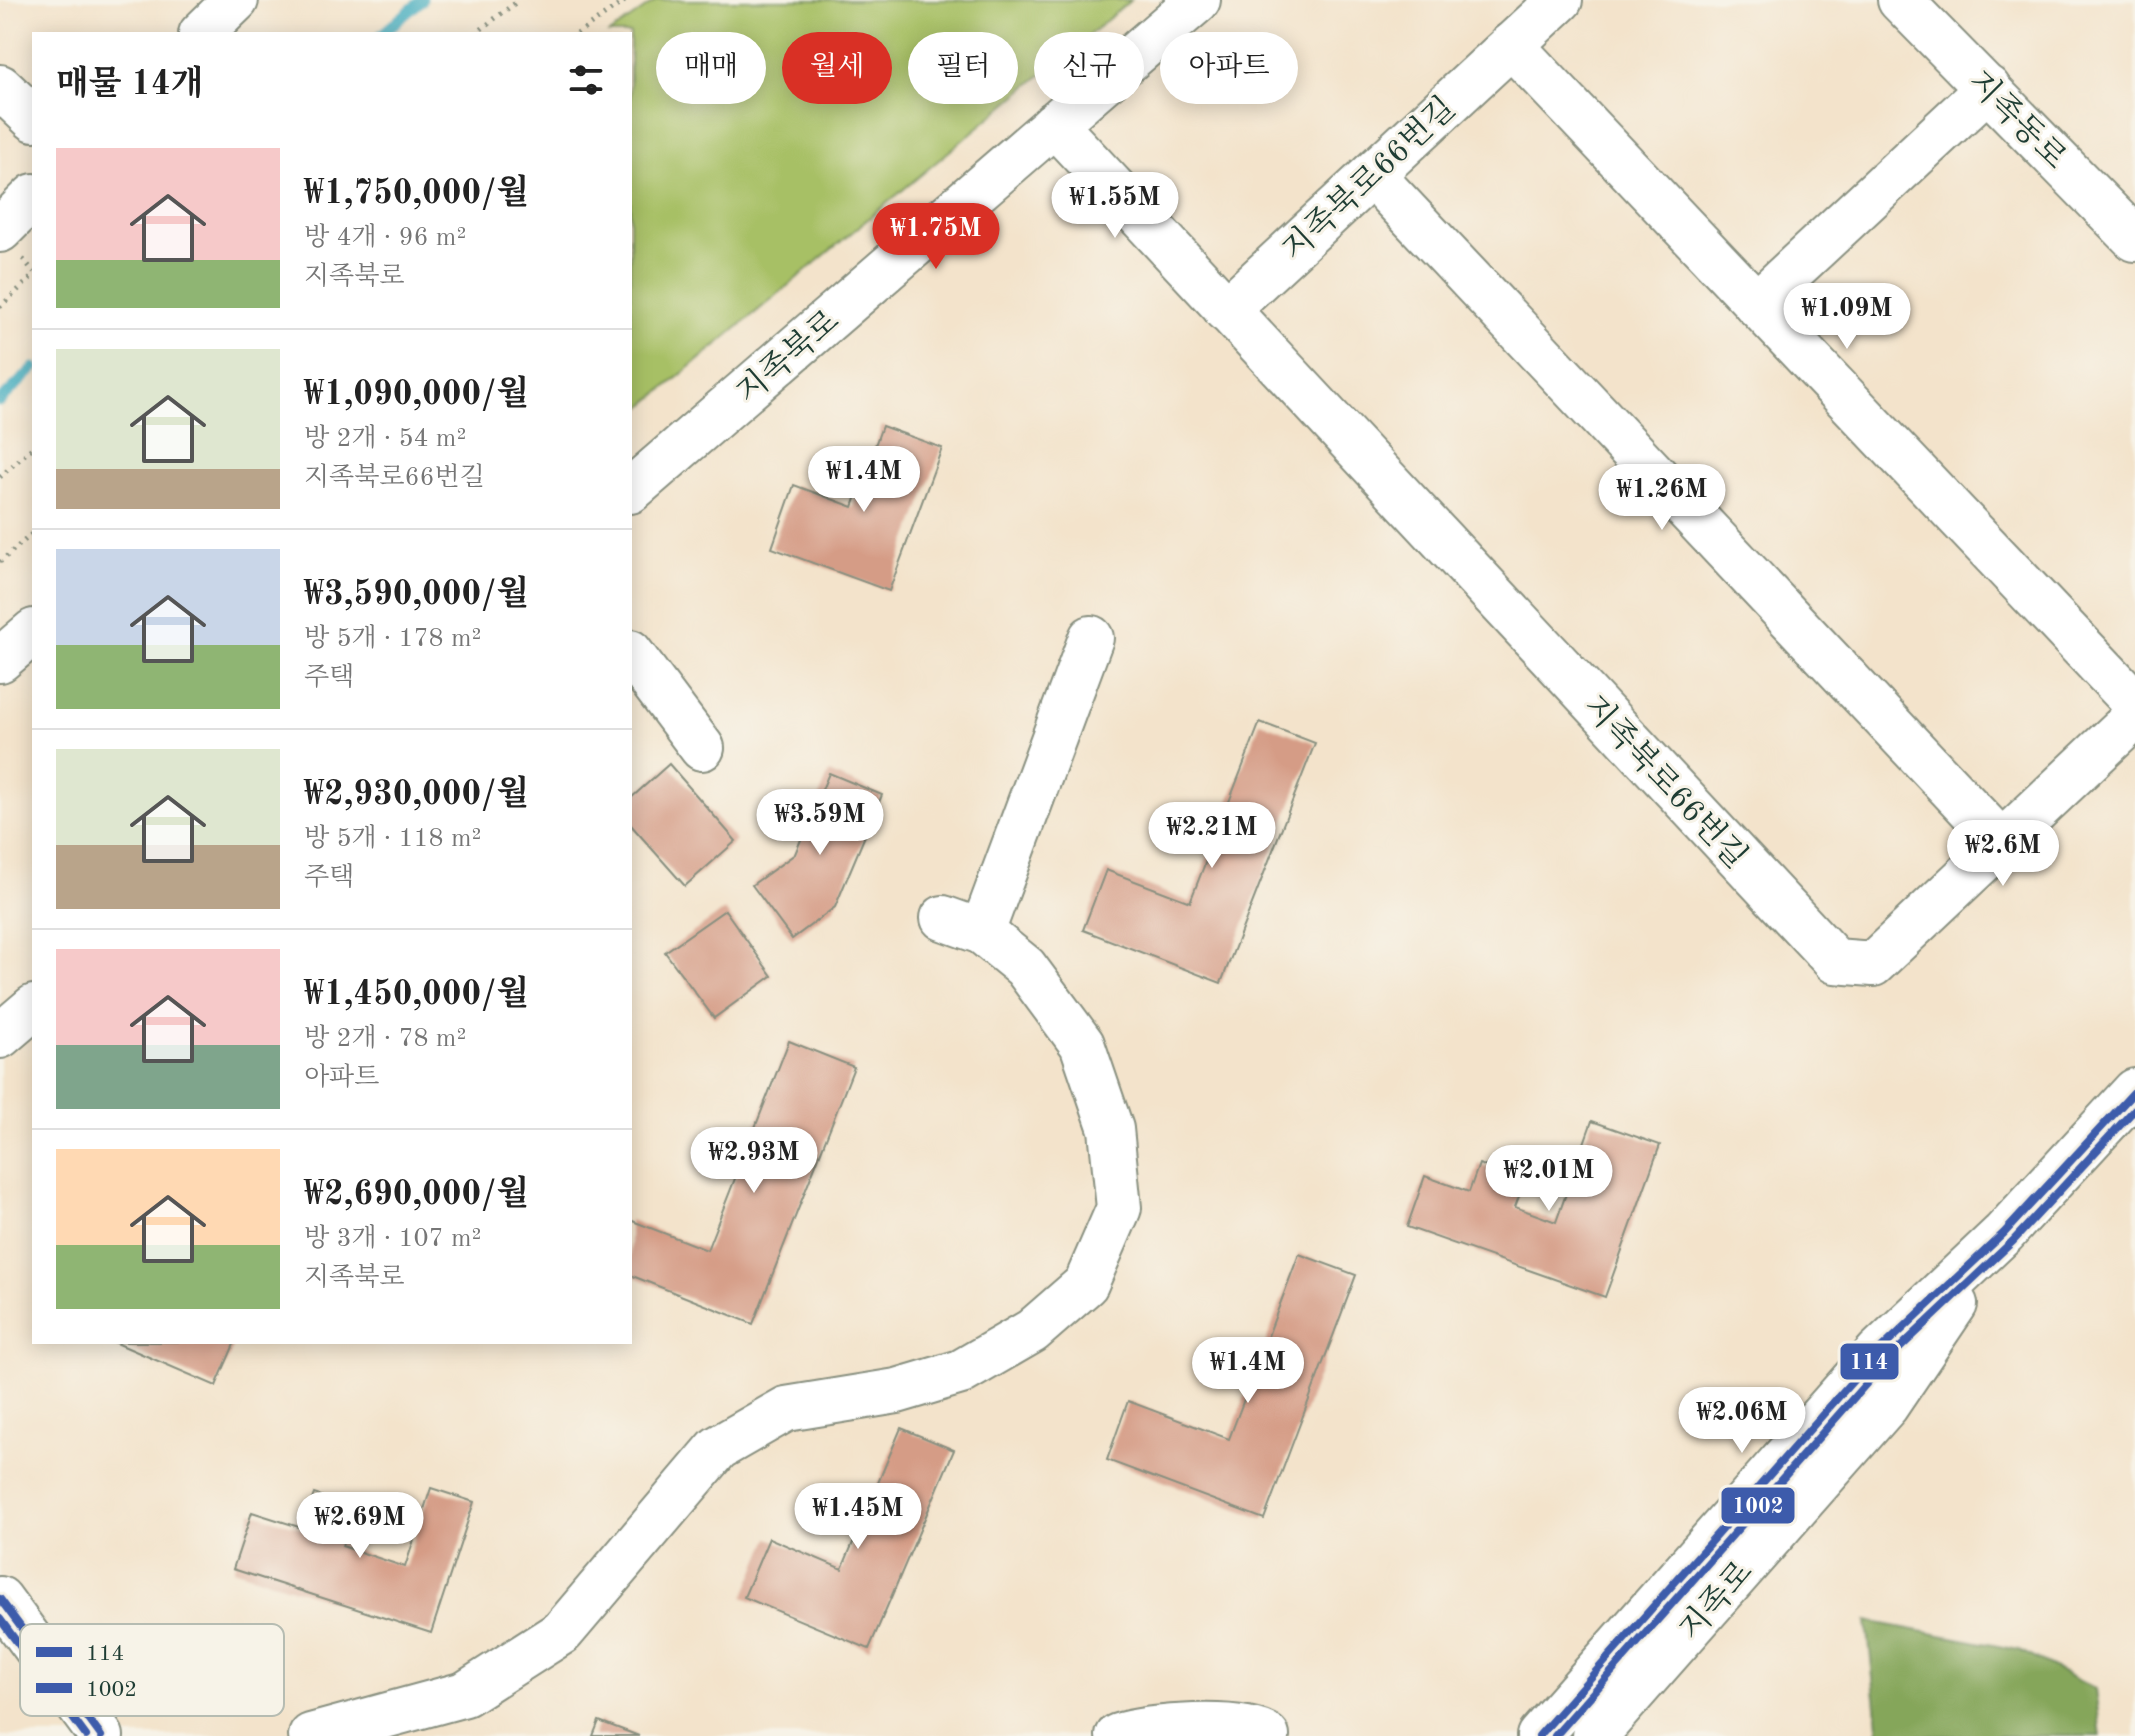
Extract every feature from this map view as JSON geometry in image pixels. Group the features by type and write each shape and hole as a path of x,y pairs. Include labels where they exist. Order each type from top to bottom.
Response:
{"street":[{"path":"203,32 236,0"},
{"name":"지족북로","path":"632,489 1198,0"},
{"name":"지족북로66번길","path":"1226,310 1560,0"},
{"name":"지족동로","path":"1900,0 1988,88 2126,212"},
{"path":"1511,45 2135,703"},
{"path":"0,87 32,117"},
{"path":"1756,304 1988,88"},
{"name":"지족북로66번길","path":"1054,124 1835,961 1873,964 2135,717"},
{"path":"1372,175 2002,843"},
{"path":"0,230 32,198"},
{"path":"0,660 32,633"},
{"path":"311,1736 465,1694 562,1632 718,1448 786,1409 897,1391 961,1372 1032,1331 1086,1284 1119,1208 1111,1129 1082,1044 1025,967 963,925 1091,638"},
{"path":"632,655 702,748"},
{"path":"0,1036 32,1009"},
{"name":"지족로","path":"1539,1736 1878,1352 2004,1233 2135,1091"},
{"name":"지족로","path":"1595,1736 1886,1406 2004,1233"},
{"path":"0,1599 20,1626"},
{"path":"86,1716 101,1736"},
{"path":"1118,1736 1231,1725 1259,1734"}],"path":[{"path":"478,32 519,0"},
{"path":"580,32 626,0"},
{"path":"0,307 32,277"},
{"path":"0,477 32,448"},
{"path":"0,562 32,534"}],"green space":[{"path":"657,0 1131,0 1093,32 1034,32 1034,81 1018,94 1018,32 908,32 908,104 1006,104 632,415 632,32 612,32"},
{"path":"1867,1621 2019,1650 2095,1689 2101,1736 1879,1736"}],"building":[{"path":"882,426 942,448 889,591 772,548 794,485 853,507"},
{"path":"1260,722 1315,743 1221,983 1083,930 1106,870 1190,902"},
{"path":"669,764 736,841 685,886 632,826 632,797"},
{"path":"829,773 882,795 835,907 792,939 752,885 795,854"},
{"path":"725,910 772,976 714,1018 665,952"},
{"path":"789,1041 854,1067 753,1324 632,1276 632,1221 707,1250"},
{"path":"1592,1121 1660,1145 1605,1297 1407,1227 1425,1176 1469,1192 1479,1164 1525,1180 1515,1207 1556,1222"},
{"path":"1299,1254 1356,1275 1264,1519 1107,1460 1128,1401 1229,1439"},
{"path":"119,1344 234,1344 216,1386"},
{"path":"901,1428 954,1450 869,1649 744,1597 769,1538 842,1569"},
{"path":"431,1488 474,1502 431,1633 233,1569 252,1512 302,1528 314,1494 354,1507 342,1546 405,1567"},
{"path":"599,1721 639,1736 593,1736"}],"waterway":[{"path":"384,32 422,0"},
{"path":"0,401 32,370"}],"transit line":[{"name":"114","path":"1539,1736 1878,1352 2004,1233 2135,1091"},
{"name":"1002","path":"1555,1736 1887,1360 2013,1241 2135,1109"},
{"name":"114","path":"0,1599 20,1626"},
{"name":"1002","path":"0,1619 20,1646"},
{"name":"1002","path":"71,1716 86,1736"},
{"name":"114","path":"86,1716 101,1736"}]}
